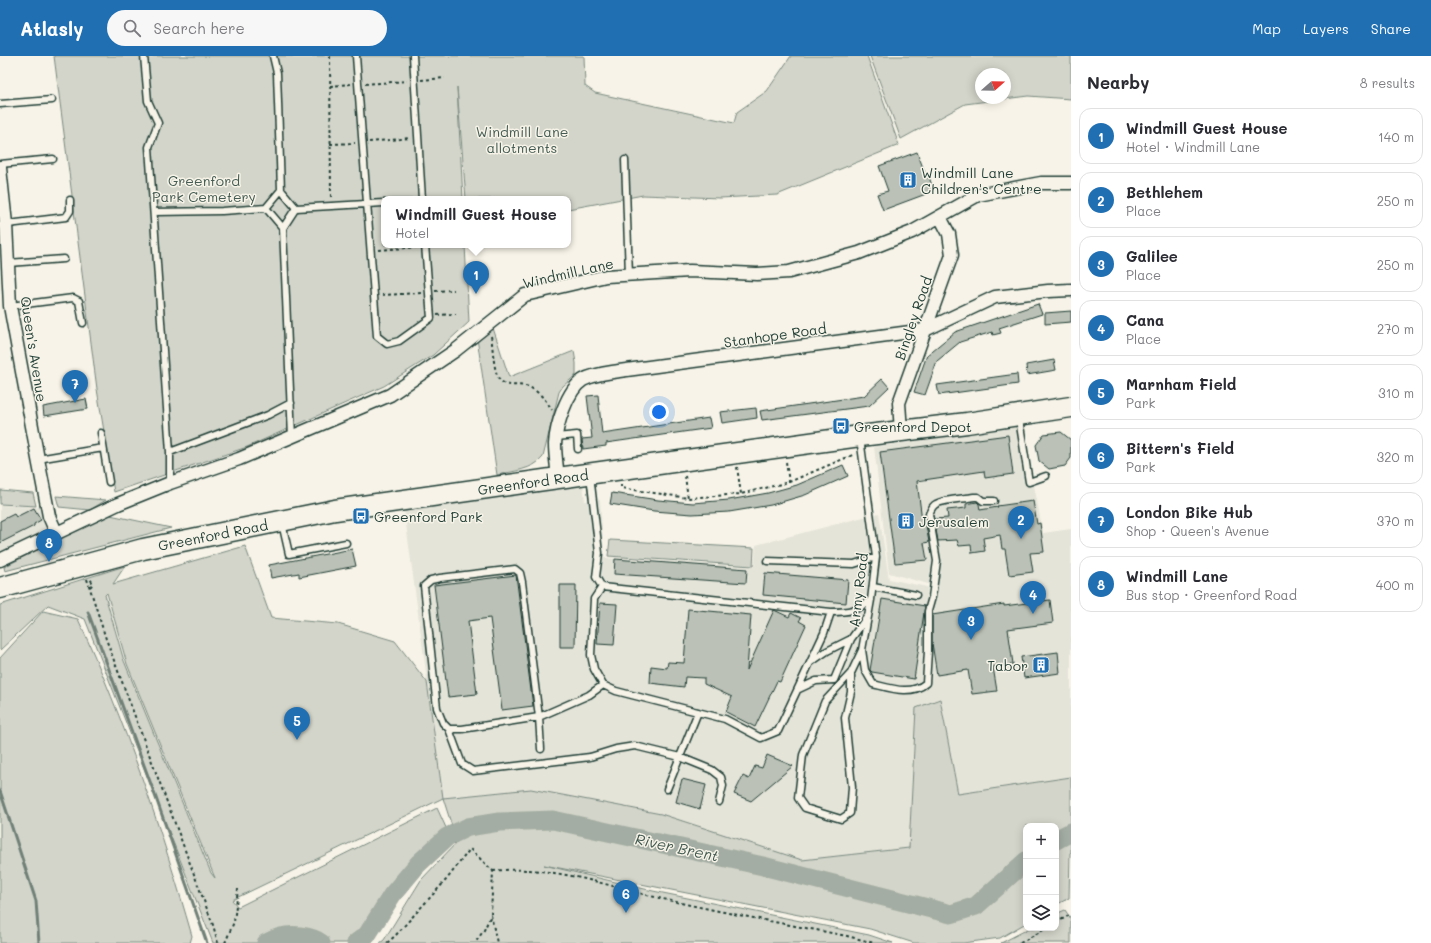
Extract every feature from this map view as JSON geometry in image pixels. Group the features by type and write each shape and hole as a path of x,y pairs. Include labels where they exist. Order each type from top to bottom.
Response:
{"main road":[{"name":"Greenford Road","path":"0,588 143,549 335,510 784,447 861,443 901,431 1071,407"}],"street":[{"name":"Queen's Avenue","path":"0,168 3,225 8,262 7,304 49,516 56,532"},
{"name":"Windmill Lane","path":"0,560 56,532 118,504 170,483 239,459 390,395 456,350 525,295 606,276 690,271 757,274 789,272 858,253 912,232 978,195 1041,183 1071,183"},
{"name":"Bingley Road","path":"901,431 899,403 952,255 949,234 940,217"},
{"name":"Stanhope Road","path":"558,478 556,437 565,403 573,389 582,381 593,376 619,371 924,330 995,297 1071,290"}],"lane":[{"path":"144,56 148,101 158,123 149,147 170,452 170,483"},
{"path":"273,56 277,73 281,190 296,208"},
{"path":"356,56 377,336 387,344 399,341 430,318 425,248"},
{"path":"413,56 422,196"},
{"path":"0,104 52,100"},
{"path":"0,164 53,159"},
{"path":"625,160 629,275"},
{"path":"154,212 266,208 281,190"},
{"path":"3,225 66,217 70,212 70,200"},
{"path":"296,208 381,203"},
{"path":"266,208 283,228"},
{"path":"292,436 283,228 296,208"},
{"path":"8,262 64,259"},
{"path":"7,304 73,298 79,301 83,323"},
{"path":"170,452 268,416 291,402"},
{"path":"1018,415 1029,482 1046,476"},
{"path":"101,432 109,482"},
{"path":"556,437 577,435 578,450"},
{"name":"Army Road","path":"851,673 862,650 873,587 876,558 861,443"},
{"path":"38,459 103,448"},
{"path":"590,474 599,553 596,578 602,587"},
{"path":"862,650 865,670 873,684 900,690 916,689 926,683 928,611 932,598 936,561 929,514 931,509 936,504 946,501 974,497 978,497 983,501 994,500"},
{"path":"282,521 289,554 346,543"},
{"path":"767,561 854,564 876,558"},
{"path":"541,749 539,717 520,573 515,569 431,580 424,586 436,708 443,723 449,729 462,764 473,771 590,757 616,749 635,746 680,757 712,770 721,776 723,786 719,802"},
{"path":"602,587 831,612 849,612 859,608 871,600"},
{"path":"602,587 594,599 591,655 594,669 603,685 616,691 725,719 761,738 778,731 824,633 831,612"},
{"path":"873,587 916,595"},
{"path":"799,688 816,681 834,680 851,639 868,616"},
{"path":"811,662 827,651 851,639"},
{"path":"851,673 851,692 845,718 852,787 850,814 841,820 805,808 798,798 803,755 825,701 851,673"},
{"path":"449,729 462,729 539,717 589,694 603,685"},
{"path":"667,789 698,712"}],"path":[{"path":"330,56 331,206"},
{"path":"330,86 445,78"},
{"path":"330,144 418,138"},
{"path":"371,250 398,248"},
{"path":"374,296 454,290"},
{"path":"430,316 456,314"},
{"path":"486,326 491,331 496,371 500,379 508,386 526,386 541,395 554,413 561,418"},
{"path":"619,470 621,488 688,498 741,494 789,482 861,443"},
{"path":"784,447 789,482"},
{"path":"735,454 741,494"},
{"path":"683,461 688,498"},
{"path":"83,565 106,639 213,925 218,943"},
{"path":"387,943 396,936 447,879 470,849 492,871 491,915 497,943"},
{"path":"492,871 523,870 585,878 663,899 847,936 874,943"},
{"path":"225,943 234,922 238,889"},
{"path":"1059,921 1071,914"},
{"path":"475,943 484,930 491,915"},
{"path":"1020,943 1042,931"}],"shaded area":[{"path":"1023,426 1043,533 1071,529 1071,777 958,794 940,699 916,709 909,848 802,860 661,814 531,789 443,798 403,502 582,475 585,501 600,500 604,558 754,567 756,545 879,513 889,579 927,587 936,659 928,584 889,573 874,447"},
{"path":"0,505 40,507 51,529 0,553"}],"green space":[{"name":"Greenford Park Cemetery","path":"54,56 584,56 585,86 595,93 734,123 737,112 767,91 791,56 867,56 899,145 777,195 720,198 643,195 571,208 571,196 466,196 457,87 463,196 381,196 381,248 465,248 469,322 433,355 384,386 247,447 114,492 97,389"},
{"path":"870,56 1071,56 1071,99 1028,96 1011,98 1011,68 975,68 975,103 965,104 901,139"},
{"path":"493,328 509,377 574,351 576,363 576,375 563,386 559,392 543,457 534,465 497,475 477,338"},
{"path":"0,490 33,493 36,506 0,504"},
{"path":"56,496 106,500 90,510 59,507"},
{"path":"110,515 171,528 5,571 4,567 76,530"},
{"path":"610,540 754,548 753,566 608,556"},
{"path":"245,546 271,618 338,624 395,641 427,682 443,798 232,900 238,907 437,808 447,830 400,876 364,931 365,935 355,943 213,943 85,619 48,605 0,650 0,605 125,566 113,584","holes":["107,593 127,664 215,878 211,873 124,661 105,595"]},
{"path":"43,611 78,619 95,657 127,736 155,815 192,936 190,943 0,943 0,658"},
{"path":"940,699 958,794 1071,777 1071,852 1069,898 1059,903 1059,823 1023,823 1023,925 1000,938 963,943 914,943 870,929 544,865 653,891 869,935 893,943 380,943 384,940 421,880 457,842 443,798 531,789 661,814 802,860 909,848 916,708"},
{"path":"1065,910 1071,919 1071,943 1001,943 1024,931 1059,931 1059,913"}],"building":[{"name":"Windmill Lane Children's Centre","path":"917,152 927,178 929,177 934,191 883,210 877,194 888,191 879,166"},
{"path":"1038,304 1042,314 999,328 1001,333 993,335 992,332 960,342 937,361 925,395 914,392 927,355 955,332"},
{"path":"1071,311 1071,322 1045,324 1045,313"},
{"path":"1054,360 1056,370 1027,375 1026,365"},
{"path":"1017,374 1018,384 939,395 937,385"},
{"path":"882,379 889,387 869,406 762,420 760,411 864,396"},
{"path":"598,395 602,434 709,418 711,428 606,443 606,446 583,449 582,439 592,438 587,396"},
{"path":"86,399 88,409 44,416 43,407"},
{"path":"756,408 757,418 722,423 720,412"},
{"path":"1061,432 1071,440 1071,458 1065,466 1049,469 1039,461 1036,445 1044,434"},
{"name":"Jerusalem","path":"1008,435 1013,474 985,478 984,471 917,481 922,520 925,520 929,542 924,543 927,560 895,563 880,452"},
{"path":"843,465 848,476 805,495 771,505 729,512 692,514 654,511 610,504 612,493 658,500 693,503 729,500 768,493 797,485"},
{"path":"1033,501 1037,524 1040,523 1044,552 1030,553 1033,572 1009,575 1005,549 1002,549 1000,535 983,538 985,551 972,553 971,545 959,546 957,540 938,541 934,519 948,518 947,510 966,508 966,504 977,502 980,510"},
{"path":"34,508 41,520 34,524 34,526 0,543 0,521 14,514 16,517"},
{"path":"352,549 356,566 299,577 299,573 271,578 269,565"},
{"path":"615,559 747,569 746,583 614,574"},
{"path":"765,573 848,580 846,603 763,595"},
{"path":"516,575 533,706 502,710 490,618 468,621 477,694 448,697 434,585"},
{"path":"560,585 576,585 575,647 560,647"},
{"path":"882,599 925,606 914,679 872,672 870,670"},
{"path":"1050,600 1053,623 1008,629 1013,664 993,667 997,691 972,694 968,670 937,675 932,643 932,615 1004,604 1004,606"},
{"path":"600,603 617,604 614,645 597,644"},
{"path":"688,609 751,615 747,670 774,610 789,617 791,613 801,618 799,621 806,625 780,682 777,681 755,727 726,712 732,697 704,684 704,678 685,677 684,687 650,683 651,666 667,668 668,662 684,663"},
{"name":"Tabor","path":"1058,652 1060,673 1024,678 1021,657"},
{"path":"767,755 793,766 751,801 734,794 743,776 749,779 755,766 762,768"},
{"path":"682,779 706,785 700,809 676,802"}],"waterway":[{"path":"88,612 207,943"},
{"path":"0,791 36,901 39,943"},
{"name":"River Brent","path":"356,943 367,935 392,895 418,864 447,837 468,827 499,822 553,820 763,866 951,914 976,906 1023,864"},
{"name":"River Brent","path":"1059,838 1071,832"},
{"path":"266,943 279,937 286,936 302,936 321,943"}],"place":[{"name":"Windmill Lane Children's Centre","path":"908,180"},
{"name":"Windmill Guest House","path":"476,294"},
{"name":"London Bike Hub","path":"75,403"},
{"name":"Greenford Depot","path":"841,426"},
{"name":"Greenford Park","path":"361,516"},
{"name":"Jerusalem","path":"906,521"},
{"name":"Bethlehem","path":"1021,539"},
{"name":"Windmill Lane","path":"49,562"},
{"name":"Cana","path":"1033,614"},
{"name":"Galilee","path":"971,640"},
{"name":"Tabor","path":"1041,665"},
{"name":"Marnham Field","path":"297,740"},
{"name":"Bittern's Field","path":"626,913"}],"park label":[{"name":"Windmill Lane allotments","path":"522,140"}]}
